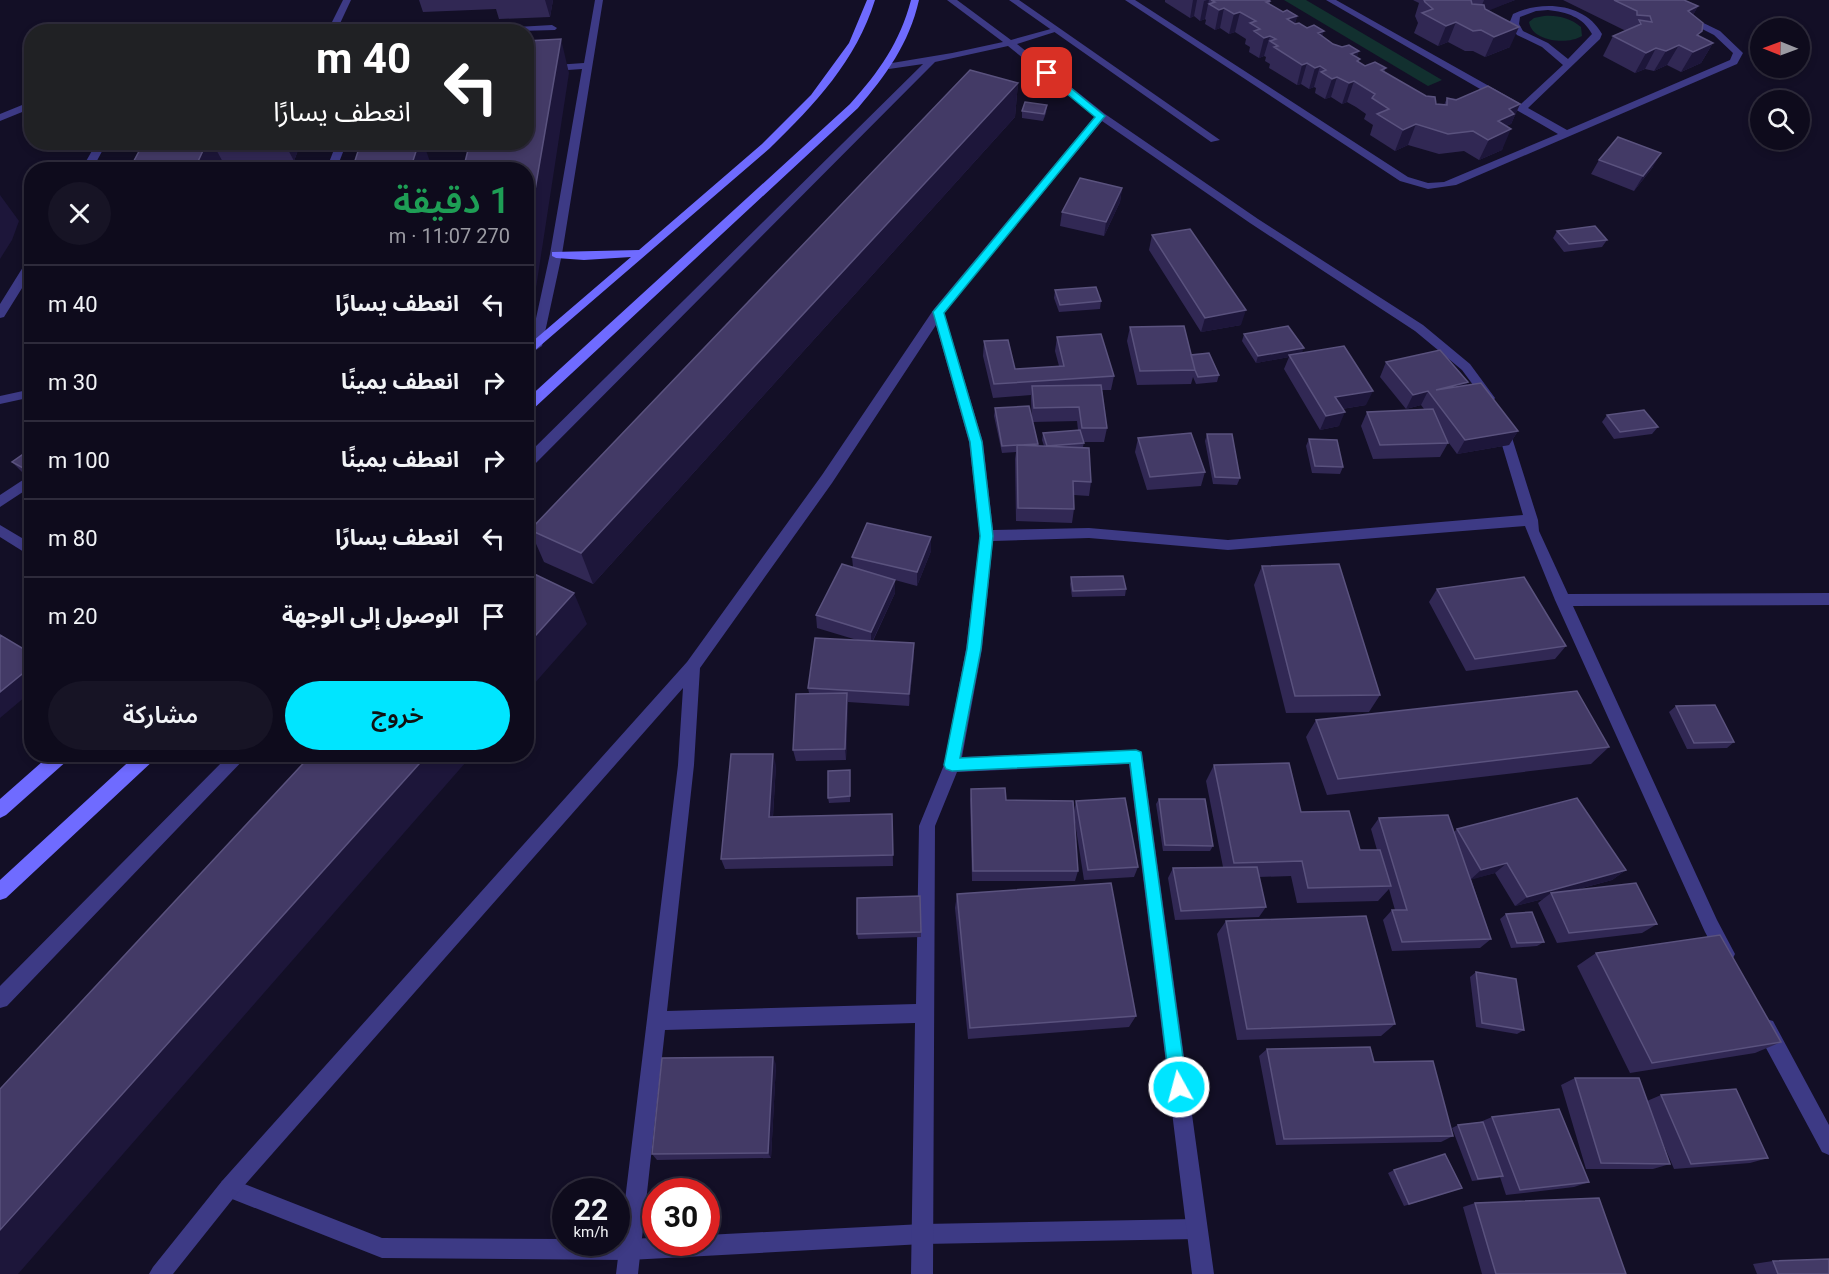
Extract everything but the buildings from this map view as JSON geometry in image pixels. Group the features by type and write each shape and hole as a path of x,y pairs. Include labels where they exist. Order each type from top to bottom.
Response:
{"main road":[{"path":"536,346 804,110 835,73 853,45 865,24 871,0"},
{"path":"534,401 854,106 889,66 904,35 915,0"},
{"path":"556,254 584,256 643,253"},
{"path":"0,810 54,762"},
{"path":"0,892 141,762"}],"street":[{"path":"335,24 347,0"},
{"path":"536,346 556,254 599,0"},
{"path":"951,0 972,13 1101,116 1254,221 1419,328 1466,367 1497,411 1531,520 1532,531 1706,915 1733,968"},
{"path":"1013,0 1215,140"},
{"path":"1129,0 1412,183 1445,186 1734,62 1738,58 1738,53 1724,38 1649,0"},
{"path":"1330,0 1566,134"},
{"path":"1522,109 1569,64 1597,37 1597,31 1590,22 1576,14 1552,8 1529,9 1516,16 1514,24 1520,33 1545,45 1569,64"},
{"path":"534,29 552,28"},
{"path":"889,66 931,61 1011,44 1055,29"},
{"path":"534,457 931,61"},
{"path":"534,69 588,66"},
{"path":"0,118 24,108"},
{"path":"160,1274 229,1188 692,667 827,479 938,312 1101,116"},
{"path":"0,314 24,275"},
{"path":"922,1274 927,826 952,765 974,649 987,536 976,442 938,312"},
{"path":"0,400 24,395"},
{"path":"0,502 24,485"},
{"path":"987,536 1089,533 1228,545 1531,520"},
{"path":"0,530 24,546"},
{"path":"1562,600 1829,599"},
{"path":"630,1242 686,765 692,667"},
{"path":"952,765 1136,757 1203,1274"},
{"path":"0,999 233,762"},
{"path":"656,1021 925,1013"},
{"path":"1762,1020 1829,1145"},
{"path":"229,1188 382,1248 552,1249"},
{"path":"630,1250 923,1234 1197,1229"},
{"path":"627,1274 628,1256"}],"green space":[{"path":"1284,0 1306,0 1442,80 1428,86"},
{"path":"1544,16 1573,21 1581,27 1582,36 1560,41 1543,38 1532,29 1529,22 1534,18"}],"route":[{"path":"1047,73 1101,116 938,312 976,442 987,536 974,649 952,765 1136,757 1179,1087"}]}
